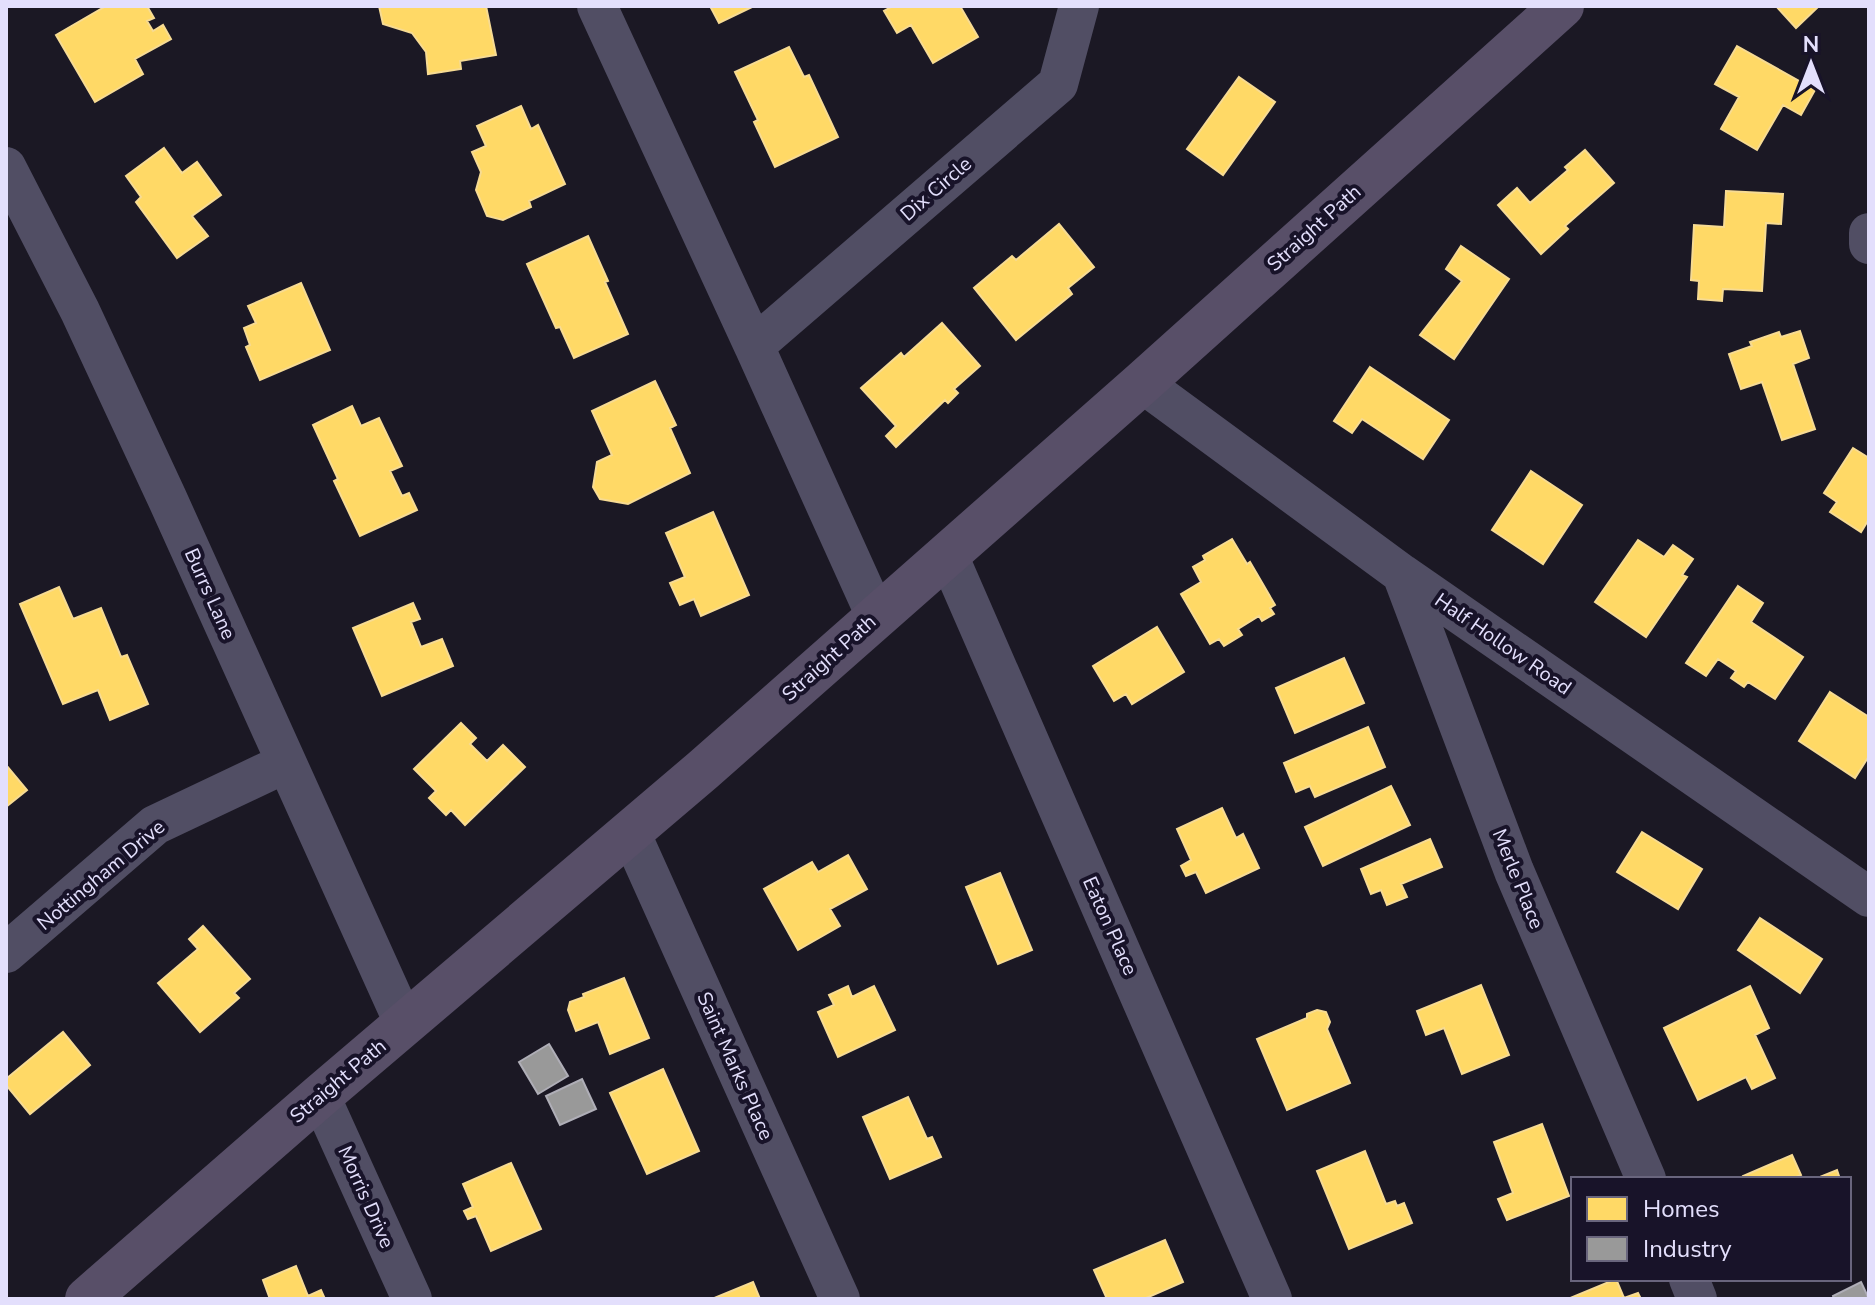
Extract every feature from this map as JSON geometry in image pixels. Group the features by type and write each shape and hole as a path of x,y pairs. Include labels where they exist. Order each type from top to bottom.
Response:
{"main road":[{"name":"Straight Path","path":"87,1299 630,832 1142,383 1562,6"}],"street":[{"path":"597,6 876,616"},
{"name":"Dix Circle","path":"754,346 1058,84 1079,6"},
{"name":"Burrs Lane","path":"9,179 113,383 405,1025"},
{"path":"1869,233 1869,244"},
{"name":"Half Hollow Road","path":"1142,383 1402,574 1869,897"},
{"name":"Eaton Place","path":"947,553 1272,1299"},
{"name":"Merle Place","path":"1402,574 1514,871 1645,1177"},
{"name":"Nottingham Drive","path":"6,953 155,825 286,763"},
{"name":"Saint Marks Place","path":"630,832 840,1299"},
{"name":"Morris Drive","path":"320,1096 412,1299"}],"building: Homes":[{"path":"106,6 147,6 154,18 147,21 153,31 163,25 171,39 135,59 143,74 95,102 56,35"},
{"path":"379,6 486,6 496,55 460,61 461,69 428,74 426,52 412,33 383,24"},
{"path":"710,6 754,6 719,23"},
{"path":"893,6 960,6 978,37 933,63 911,25 897,33 884,11"},
{"path":"1776,6 1819,6 1796,28"},
{"path":"1737,46 1815,90 1801,115 1783,105 1757,150 1721,129 1739,97 1715,84"},
{"path":"789,47 804,77 809,75 838,137 775,167 754,122 758,120 735,72"},
{"path":"1239,77 1275,102 1223,175 1187,149"},
{"path":"521,106 531,129 538,125 565,184 529,201 531,207 503,220 487,216 476,190 481,172 472,152 486,146 477,126"},
{"path":"164,148 182,173 197,162 221,195 192,216 208,236 177,258 136,202 141,197 126,176"},
{"path":"1585,150 1614,183 1565,226 1568,229 1541,254 1498,205 1517,188 1530,203 1568,170 1565,167"},
{"path":"1726,191 1783,194 1781,224 1766,223 1762,291 1723,289 1722,301 1698,299 1699,281 1691,280 1694,225 1724,227"},
{"path":"1059,224 1094,267 1068,288 1072,294 1016,340 974,288 1012,256 1016,260"},
{"path":"588,236 628,334 574,358 560,327 556,328 527,264"},
{"path":"1461,246 1509,279 1454,359 1420,335 1462,281 1446,269"},
{"path":"301,283 330,350 260,380 246,347 250,345 244,328 256,323 248,306"},
{"path":"942,323 980,366 954,389 958,393 948,403 945,400 896,447 886,436 896,426 861,388 901,353 904,357"},
{"path":"1800,331 1809,358 1793,364 1815,429 1782,440 1762,382 1741,389 1729,354 1752,346 1750,342 1779,332 1781,337"},
{"path":"1370,367 1449,420 1423,459 1362,419 1352,433 1334,421"},
{"path":"655,381 676,425 670,428 690,473 628,504 600,499 593,487 597,462 612,455 592,411"},
{"path":"352,406 361,426 379,418 402,466 390,471 402,496 409,493 417,510 360,536 334,481 338,479 313,425"},
{"path":"1853,448 1869,458 1869,519 1861,532 1830,512 1837,502 1824,493"},
{"path":"1531,471 1582,505 1543,564 1492,530"},
{"path":"713,512 749,595 701,616 694,599 680,605 670,583 685,577 666,533"},
{"path":"1232,539 1247,564 1250,562 1275,605 1270,608 1274,614 1262,621 1259,616 1238,629 1242,635 1224,646 1219,639 1210,644 1181,594 1201,582 1193,567 1205,560 1203,556"},
{"path":"1638,540 1664,557 1673,545 1693,559 1682,575 1687,577 1646,637 1595,602"},
{"path":"1738,586 1763,603 1751,622 1803,657 1775,699 1748,682 1744,687 1731,678 1736,671 1718,659 1706,676 1686,663"},
{"path":"59,587 73,619 101,608 121,657 127,655 148,704 110,720 98,690 63,704 20,604"},
{"path":"413,603 420,619 411,622 421,647 442,639 453,666 382,696 353,628"},
{"path":"1157,627 1184,672 1132,704 1126,694 1114,701 1093,666"},
{"path":"1344,658 1364,703 1295,733 1276,688"},
{"path":"1830,692 1869,717 1869,756 1855,778 1799,741"},
{"path":"461,723 476,738 470,744 487,761 503,745 525,767 465,825 451,810 446,815 429,798 436,791 414,769"},
{"path":"1368,727 1385,767 1315,797 1310,786 1296,792 1284,763"},
{"path":"6,765 27,790 6,807"},
{"path":"1391,786 1410,825 1323,866 1305,827"},
{"path":"1222,808 1236,838 1243,834 1259,868 1206,893 1196,872 1186,876 1181,866 1191,860 1177,829"},
{"path":"1642,832 1702,869 1678,909 1617,872"},
{"path":"1430,839 1442,867 1401,884 1407,897 1387,905 1381,890 1371,894 1361,869"},
{"path":"848,855 867,889 830,909 840,926 798,950 764,889 812,862 818,872"},
{"path":"1000,873 1032,950 998,964 966,887"},
{"path":"1760,918 1822,959 1800,993 1738,950"},
{"path":"203,926 250,979 234,993 239,998 200,1032 158,983 198,949 189,939"},
{"path":"624,978 649,1038 610,1054 598,1022 576,1031 568,1010 570,1002 584,997 583,994"},
{"path":"1481,985 1509,1055 1462,1074 1444,1028 1426,1035 1417,1011"},
{"path":"848,986 852,997 874,986 895,1030 838,1057 818,1012 834,1005 829,995"},
{"path":"1750,986 1769,1028 1755,1035 1775,1078 1752,1089 1746,1077 1698,1100 1664,1028"},
{"path":"1317,1010 1326,1012 1330,1022 1327,1029 1350,1083 1287,1110 1257,1039 1307,1018 1307,1014"},
{"path":"63,1032 90,1065 30,1114 6,1085 6,1079"},
{"path":"663,1069 699,1151 647,1174 610,1093"},
{"path":"908,1097 927,1139 932,1137 941,1157 890,1179 863,1117"},
{"path":"1542,1124 1569,1196 1507,1220 1498,1199 1513,1193 1494,1142"},
{"path":"1365,1151 1386,1204 1395,1201 1397,1206 1404,1203 1412,1223 1349,1249 1317,1171"},
{"path":"1792,1155 1801,1175 1796,1177 1743,1176"},
{"path":"511,1163 541,1229 491,1251 476,1216 468,1219 464,1211 473,1207 463,1184"},
{"path":"1837,1170 1839,1177 1820,1177"},
{"path":"1165,1240 1183,1282 1144,1299 1107,1299 1094,1270"},
{"path":"296,1266 308,1296 321,1290 325,1299 270,1299 263,1280"},
{"path":"1617,1281 1624,1298 1638,1293 1641,1299 1568,1299"},
{"path":"753,1282 760,1299 712,1299"}],"building: Industry":[{"path":"549,1044 568,1076 538,1094 519,1062"},
{"path":"582,1079 596,1109 560,1125 546,1096"},
{"path":"1861,1282 1869,1299 1834,1299 1833,1296"}]}
